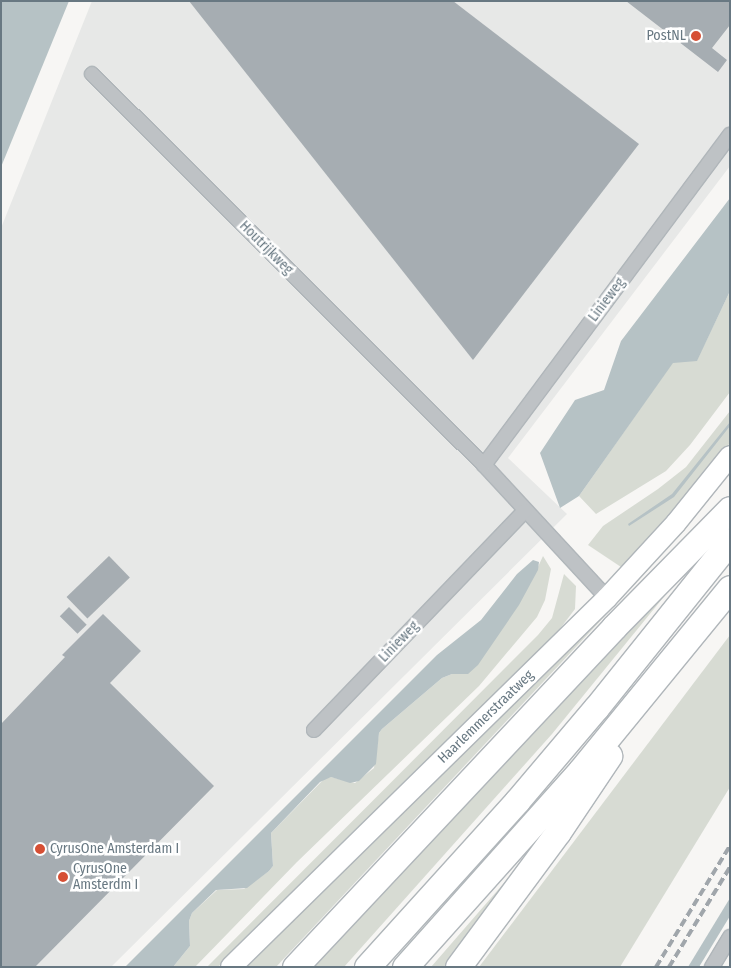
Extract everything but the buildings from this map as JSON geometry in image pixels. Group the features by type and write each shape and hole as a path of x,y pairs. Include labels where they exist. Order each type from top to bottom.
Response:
{"highway":[{"path":"295,967 614,627 730,509"},
{"path":"367,967 516,801 590,715 730,541"},
{"path":"405,967 581,770 730,588"},
{"path":"458,967 593,783 653,684"}],"main road":[{"name":"Haarlemmerstraatweg","path":"231,967 607,598 676,523 730,456"}],"street":[{"name":"Houtrijkweg","path":"92,74 484,465"},
{"name":"Linieweg","path":"484,465 730,135"},
{"path":"484,465 607,598"},
{"name":"Linieweg","path":"314,730 525,510"},
{"path":"712,967 730,937"}],"shaded area":[{"path":"1,1 69,1 1,167"},
{"path":"92,1 730,1 730,166 508,458 567,514 111,967 1,967 1,228"},
{"path":"730,198 730,291 697,361 673,363 579,496 560,508 540,453 575,400 604,390 621,341"},
{"path":"730,291 730,392 690,445 666,471 596,514 579,496 673,362 697,360"},
{"path":"730,411 730,443 645,544 621,567 588,545 603,526 658,489 686,467"},
{"path":"730,422 730,426 674,497 629,526 628,524 672,494"},
{"path":"543,556 551,569 545,600 537,617 479,686 297,862 195,967 173,967 190,946 189,921 192,913 217,890 244,889 269,871 273,866 271,833 325,778 331,777 355,783 374,768 379,733 382,729 442,678 452,674 464,674 530,584"},
{"path":"533,560 539,562 538,570 519,605 478,665 468,674 452,674 442,678 382,729 379,733 376,764 359,781 350,783 331,777 320,782 271,833 273,866 269,871 247,888 216,890 192,913 189,921 190,946 173,967 125,967 437,655 481,620 517,574"},
{"path":"645,570 648,570 276,967 247,967"},
{"path":"564,574 576,586 575,609 559,630 218,967 207,967 538,635 552,618"},
{"path":"680,577 552,734 344,967 312,967"},
{"path":"730,635 730,787 620,967 479,967"},
{"path":"549,831 450,967 431,967 484,906"},
{"path":"730,898 730,916 699,967 688,967"}],"railway":[{"path":"656,967 730,846"},
{"path":"669,967 730,867"}],"place":[{"name":"PostNL","path":"696,36"},
{"name":"CyrusOne Amsterdam I","path":"40,849"},
{"name":"CyrusOne Amsterdm I","path":"63,877"}]}
